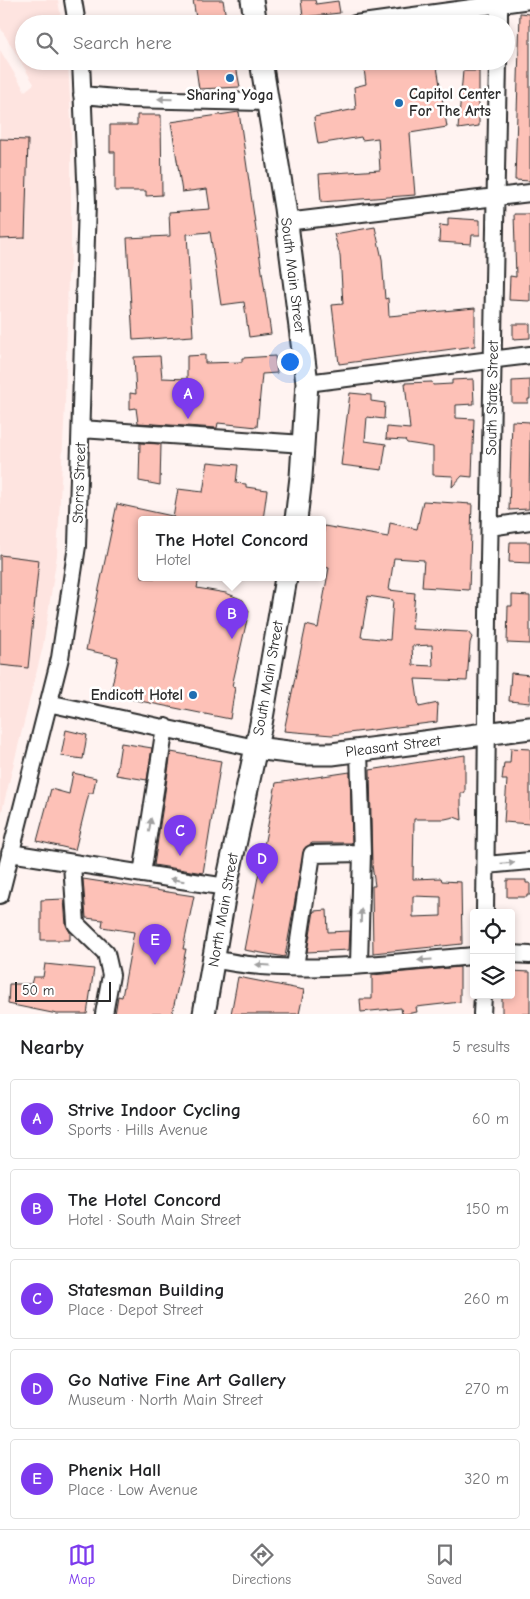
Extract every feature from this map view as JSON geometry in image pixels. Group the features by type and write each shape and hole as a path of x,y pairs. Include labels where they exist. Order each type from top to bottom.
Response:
{"main road":[{"path":"252,0 254,15"},
{"name":"South Main Street","path":"262,70 286,222 307,383 304,444 296,516"},
{"name":"South Main Street","path":"255,748 286,581"},
{"name":"Pleasant Street","path":"255,748 305,754 332,754 530,728"},
{"name":"North Main Street","path":"204,1014 226,887 255,748"}],"street":[{"path":"73,0 75,15"},
{"path":"414,15 499,2 530,0"},
{"path":"499,2 499,15"},
{"name":"Storrs Street","path":"0,895 68,620 78,546 86,202 81,70"},
{"name":"South State Street","path":"485,909 486,734 498,70"},
{"path":"82,95 127,99 267,102"},
{"path":"286,222 530,193"},
{"path":"307,383 530,355"},
{"path":"81,429 304,444"},
{"path":"490,527 530,521"},
{"path":"48,703 255,748"},
{"path":"142,874 165,727"},
{"path":"359,751 362,853 359,964"},
{"path":"10,853 226,887"},
{"path":"295,967 312,854 362,853"},
{"path":"486,865 530,861"},
{"path":"72,864 76,924 106,954 111,975 104,1014"},
{"path":"515,954 530,955"},
{"path":"214,959 233,964 295,967 470,956"},
{"path":"482,1014 483,999"}],"shaded area":[{"path":"0,0 58,0 60,15 15,15 15,52 0,27"},
{"path":"0,50 25,91 34,84 26,70 68,70 71,121 71,256 68,277 65,406 57,555 43,646 0,819"}],"building":[{"path":"193,0 223,0 226,15 196,15"},
{"path":"301,0 315,0 316,4 338,1 340,13 303,15"},
{"path":"520,13 530,14 530,181 515,180"},
{"path":"196,70 237,70 240,87 199,89"},
{"name":"Capitol Center For The Arts","path":"364,70 438,70 447,127 410,133 415,195 321,202 319,174 380,170 378,138 362,140 361,137 318,144 315,126 314,117 356,109 354,87 366,84"},
{"path":"463,71 479,71 479,126 458,129"},
{"path":"239,112 271,334 249,337 244,302 221,305 210,232 187,234 193,336 133,340 127,238 170,236 169,212 210,209 207,189 182,192 171,122"},
{"path":"137,115 161,115 162,195 146,196 146,191 115,191 115,152 110,152 110,125 137,125"},
{"path":"0,139 28,140 25,238 0,239"},
{"path":"514,214 530,214 530,301 509,300 510,276 516,277"},
{"path":"448,218 480,220 480,235 472,235 471,244 439,242 440,225 448,226"},
{"path":"375,227 382,259 385,299 388,298 389,316 475,308 475,346 339,364 332,305 343,304 340,255 334,234"},
{"path":"513,324 530,324 530,338 513,339"},
{"path":"205,355 205,363 242,362 242,358 275,356 277,373 262,374 257,427 218,423 217,428 138,423 136,408 130,409 130,393 136,394 134,357 160,356 162,378 187,379 187,356"},
{"path":"473,379 474,404 456,405 456,418 474,419 472,477 462,476 452,487 453,476 433,475 433,447 407,443 405,440 386,439 387,427 410,429 405,383 432,382 433,385 452,384 452,380"},
{"path":"530,380 530,399 528,399 528,403 512,403 512,381"},
{"path":"350,393 371,395 371,401 385,403 384,419 367,417 365,441 386,444 382,470 341,465"},
{"path":"512,421 530,422 529,509 509,510"},
{"path":"140,443 161,444 160,485 139,481"},
{"path":"208,462 238,465 236,483 246,484 246,487 267,490 264,516 173,516 178,489 203,492"},
{"path":"423,501 472,504 469,590 422,587 424,560 394,558 389,590 415,593 412,629 468,632 472,637 467,681 415,679 419,707 438,703 437,722 332,735 284,731 306,625 318,628 329,568 326,568 326,526 388,537 390,523 417,529","holes":["368,596 393,600 390,640 361,637","432,645 433,666 413,665 412,646"]},
{"path":"117,504 172,516 138,516 138,581 198,581 197,588 226,593 243,600 249,611 232,686 235,687 230,719 110,695 118,657 86,650"},
{"path":"510,542 530,542 530,563 509,562"},
{"path":"0,555 39,560 28,668 0,665"},
{"path":"512,595 530,596 530,644 507,643 508,606 512,606"},
{"path":"511,673 530,675 530,703 509,701"},
{"path":"66,730 87,735 83,759 61,756"},
{"path":"121,743 152,748 147,780 116,775"},
{"path":"511,748 530,749 530,824 504,822 507,780 502,780 504,763 510,763"},
{"path":"171,752 221,761 203,873 154,865"},
{"path":"465,755 465,793 461,793 462,820 454,817 445,819 414,819 413,879 441,878 442,881 461,882 462,944 373,953 372,886 375,886 372,865 370,770","holes":["413,896 441,897 441,916 413,917"]},
{"path":"350,772 352,843 312,843 304,849 285,957 244,950 276,783"},
{"path":"73,773 96,778 93,793 89,793 75,850 37,841 51,789 69,794"},
{"path":"83,879 194,896 183,949 186,949 172,1014 115,1014 118,996 122,997 134,932 102,927 103,920 86,918"},
{"path":"507,880 526,880 526,883 530,883 530,895 527,895 527,897 507,897"},
{"path":"64,899 66,925 70,932 70,940 41,940 41,900"},
{"path":"327,910 328,932 350,931 349,950 307,952 314,911"},
{"path":"45,964 94,969 87,1014 57,1014 8,1004 9,984 31,984 33,977 43,977"},
{"path":"460,967 460,1002 416,1007 417,1012 405,1014 402,1014 401,1008 361,1012 360,999 372,999 372,975"},
{"path":"515,971 530,972 530,1014 502,1014 502,999 515,999"},
{"path":"238,977 304,990 299,1014 231,1014"}],"place":[{"name":"Sharing Yoga","path":"230,78"},
{"name":"Capitol Center For The Arts","path":"399,103"},
{"name":"Strive Indoor Cycling","path":"188,419"},
{"name":"The Hotel Concord","path":"232,639"},
{"name":"Endicott Hotel","path":"193,695"},
{"name":"Statesman Building","path":"180,856"},
{"name":"Go Native Fine Art Gallery","path":"262,884"},
{"name":"Phenix Hall","path":"155,965"}]}
